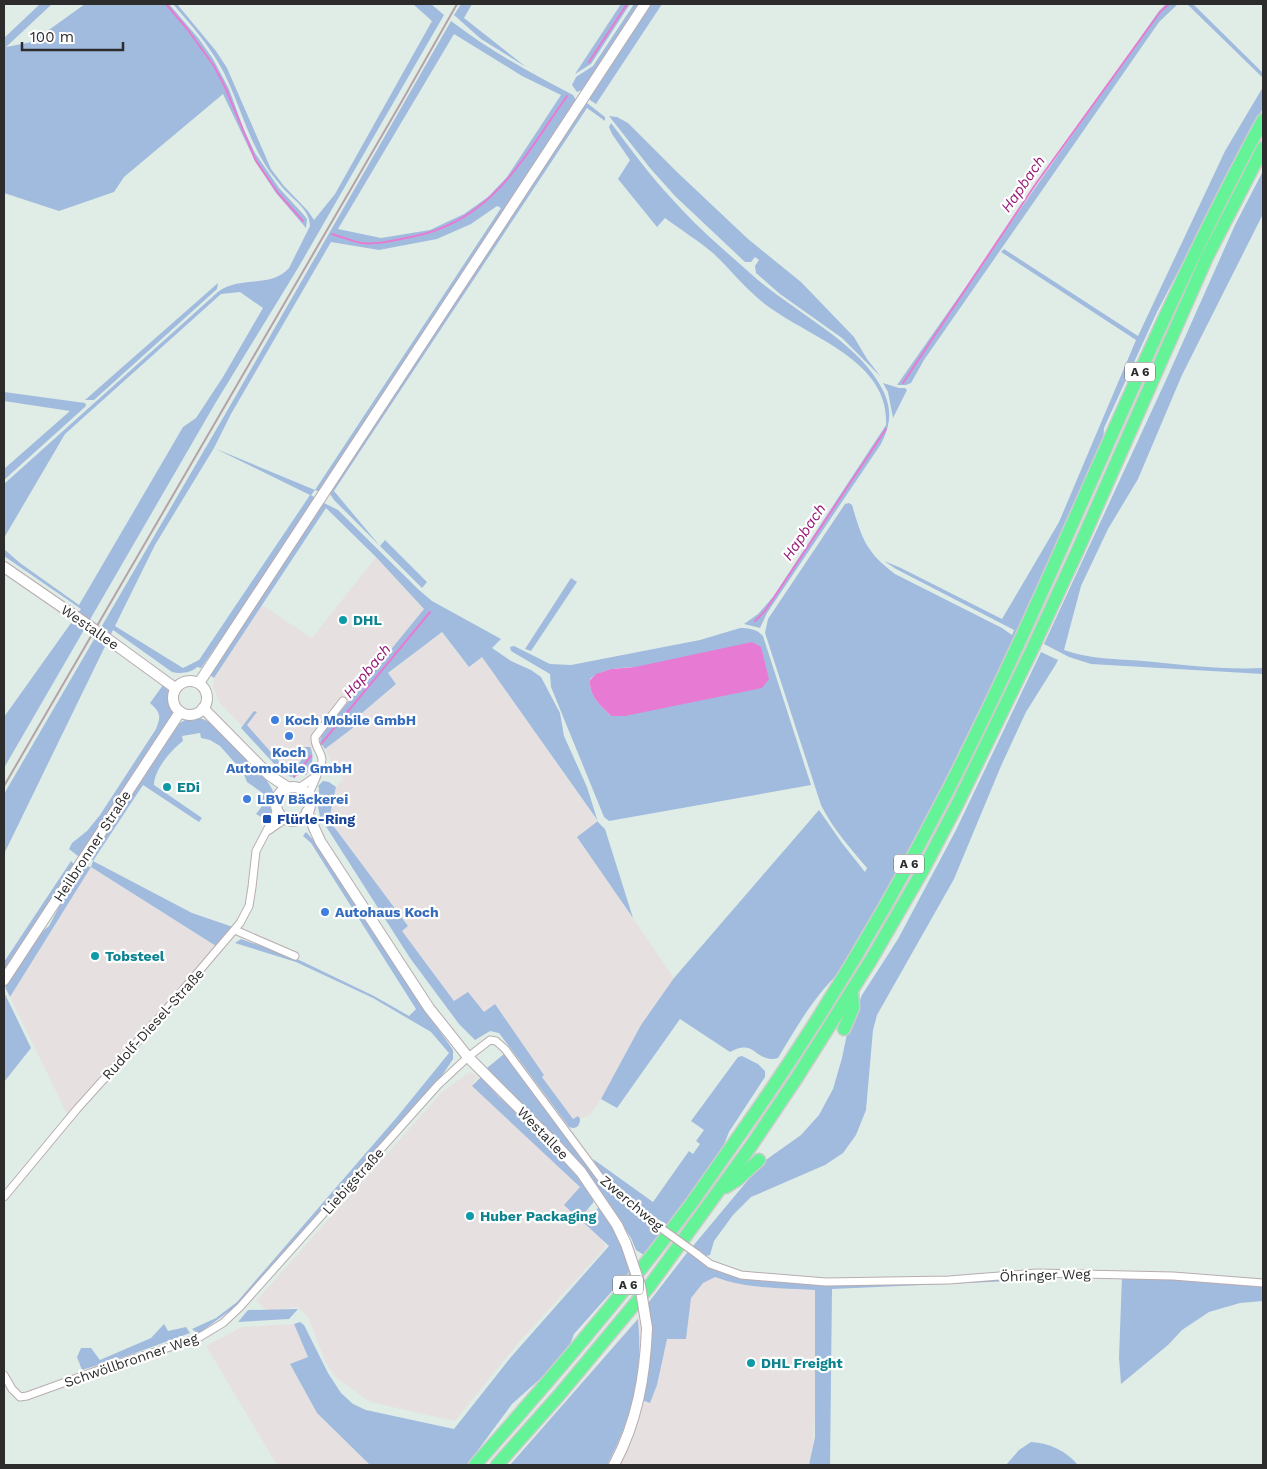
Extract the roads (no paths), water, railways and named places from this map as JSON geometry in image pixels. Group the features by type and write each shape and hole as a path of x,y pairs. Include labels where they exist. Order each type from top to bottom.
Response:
{"highway":[{"name":"A 6","path":"475,1465 628,1285 692,1202 782,1074 850,964 948,790 1018,644 1175,294 1263,120"},
{"name":"A 6","path":"497,1465 560,1394 648,1288 796,1079 852,990 931,854 957,805 1078,552 1207,257 1263,148"},
{"path":"844,1029 853,1008 852,990"},
{"path":"719,1190 737,1180 758,1160"}],"main road":[{"path":"199,683 645,4"},
{"name":"Westallee","path":"4,567 175,688"},
{"path":"186,681 199,683 204,688 206,695 206,702 203,708 192,714 180,712 173,700 175,688 186,681"},
{"path":"203,708 269,775 287,788 298,788 305,792 310,802 308,812 297,820 285,819 277,811 278,795 287,788"},
{"name":"Heilbronner Straße","path":"4,980 180,712"},
{"path":"269,775 278,795"},
{"name":"Westallee","path":"308,812 320,841 429,1008 468,1056 558,1146 581,1172 617,1225 626,1244 640,1285 646,1328 645,1358 641,1390 628,1433 614,1465"},
{"name":"Westallee","path":"297,820 320,841"}],"street":[{"path":"308,796 322,765 322,758 314,744 315,737 343,701"},
{"path":"298,788 315,777"},
{"name":"Rudolf-Diesel-Straße","path":"4,1197 78,1109 235,930 249,906 256,851 277,811"},
{"name":"Rudolf-Diesel-Straße","path":"266,833 285,819"},
{"path":"235,930 295,956"},
{"name":"Zwerchweg","path":"468,1056 490,1040 496,1041 505,1049 610,1188 710,1264 741,1275 826,1282"},
{"name":"Liebigstraße","path":"240,1307 438,1085 468,1056"},
{"name":"Öhringer Weg","path":"826,1282 949,1280 1047,1273 1173,1276 1263,1283"},
{"name":"Schwöllbronner Weg","path":"4,1375 15,1393 20,1397 27,1396 198,1338 224,1323 240,1307"}],"waterway":[{"path":"166,4 214,66 225,87 256,161 278,193 303,221"},
{"path":"589,62 627,4"},
{"name":"Hapbach","path":"903,383 1035,185 1160,12 1169,4"},
{"path":"332,234 361,243 380,243 439,229 463,217 484,202 503,184 520,164 567,96"},
{"name":"Hapbach","path":"755,621 765,611 886,429"},
{"name":"Hapbach","path":"321,744 430,612"},
{"name":"Hapbach","path":"294,777 311,756"}],"railway":[{"path":"4,786 457,4"}],"place":[{"name":"DHL","path":"343,620"},
{"name":"Koch Mobile GmbH","path":"275,720"},
{"name":"Koch Automobile GmbH","path":"289,736"},
{"name":"EDi","path":"167,787"},
{"name":"LBV Bäckerei","path":"247,799"},
{"name":"Flürle-Ring","path":"267,819"},
{"name":"Autohaus Koch","path":"325,912"},
{"name":"Tobsteel","path":"95,956"},
{"name":"Huber Packaging","path":"470,1216"},
{"name":"DHL Freight","path":"751,1363"}]}
